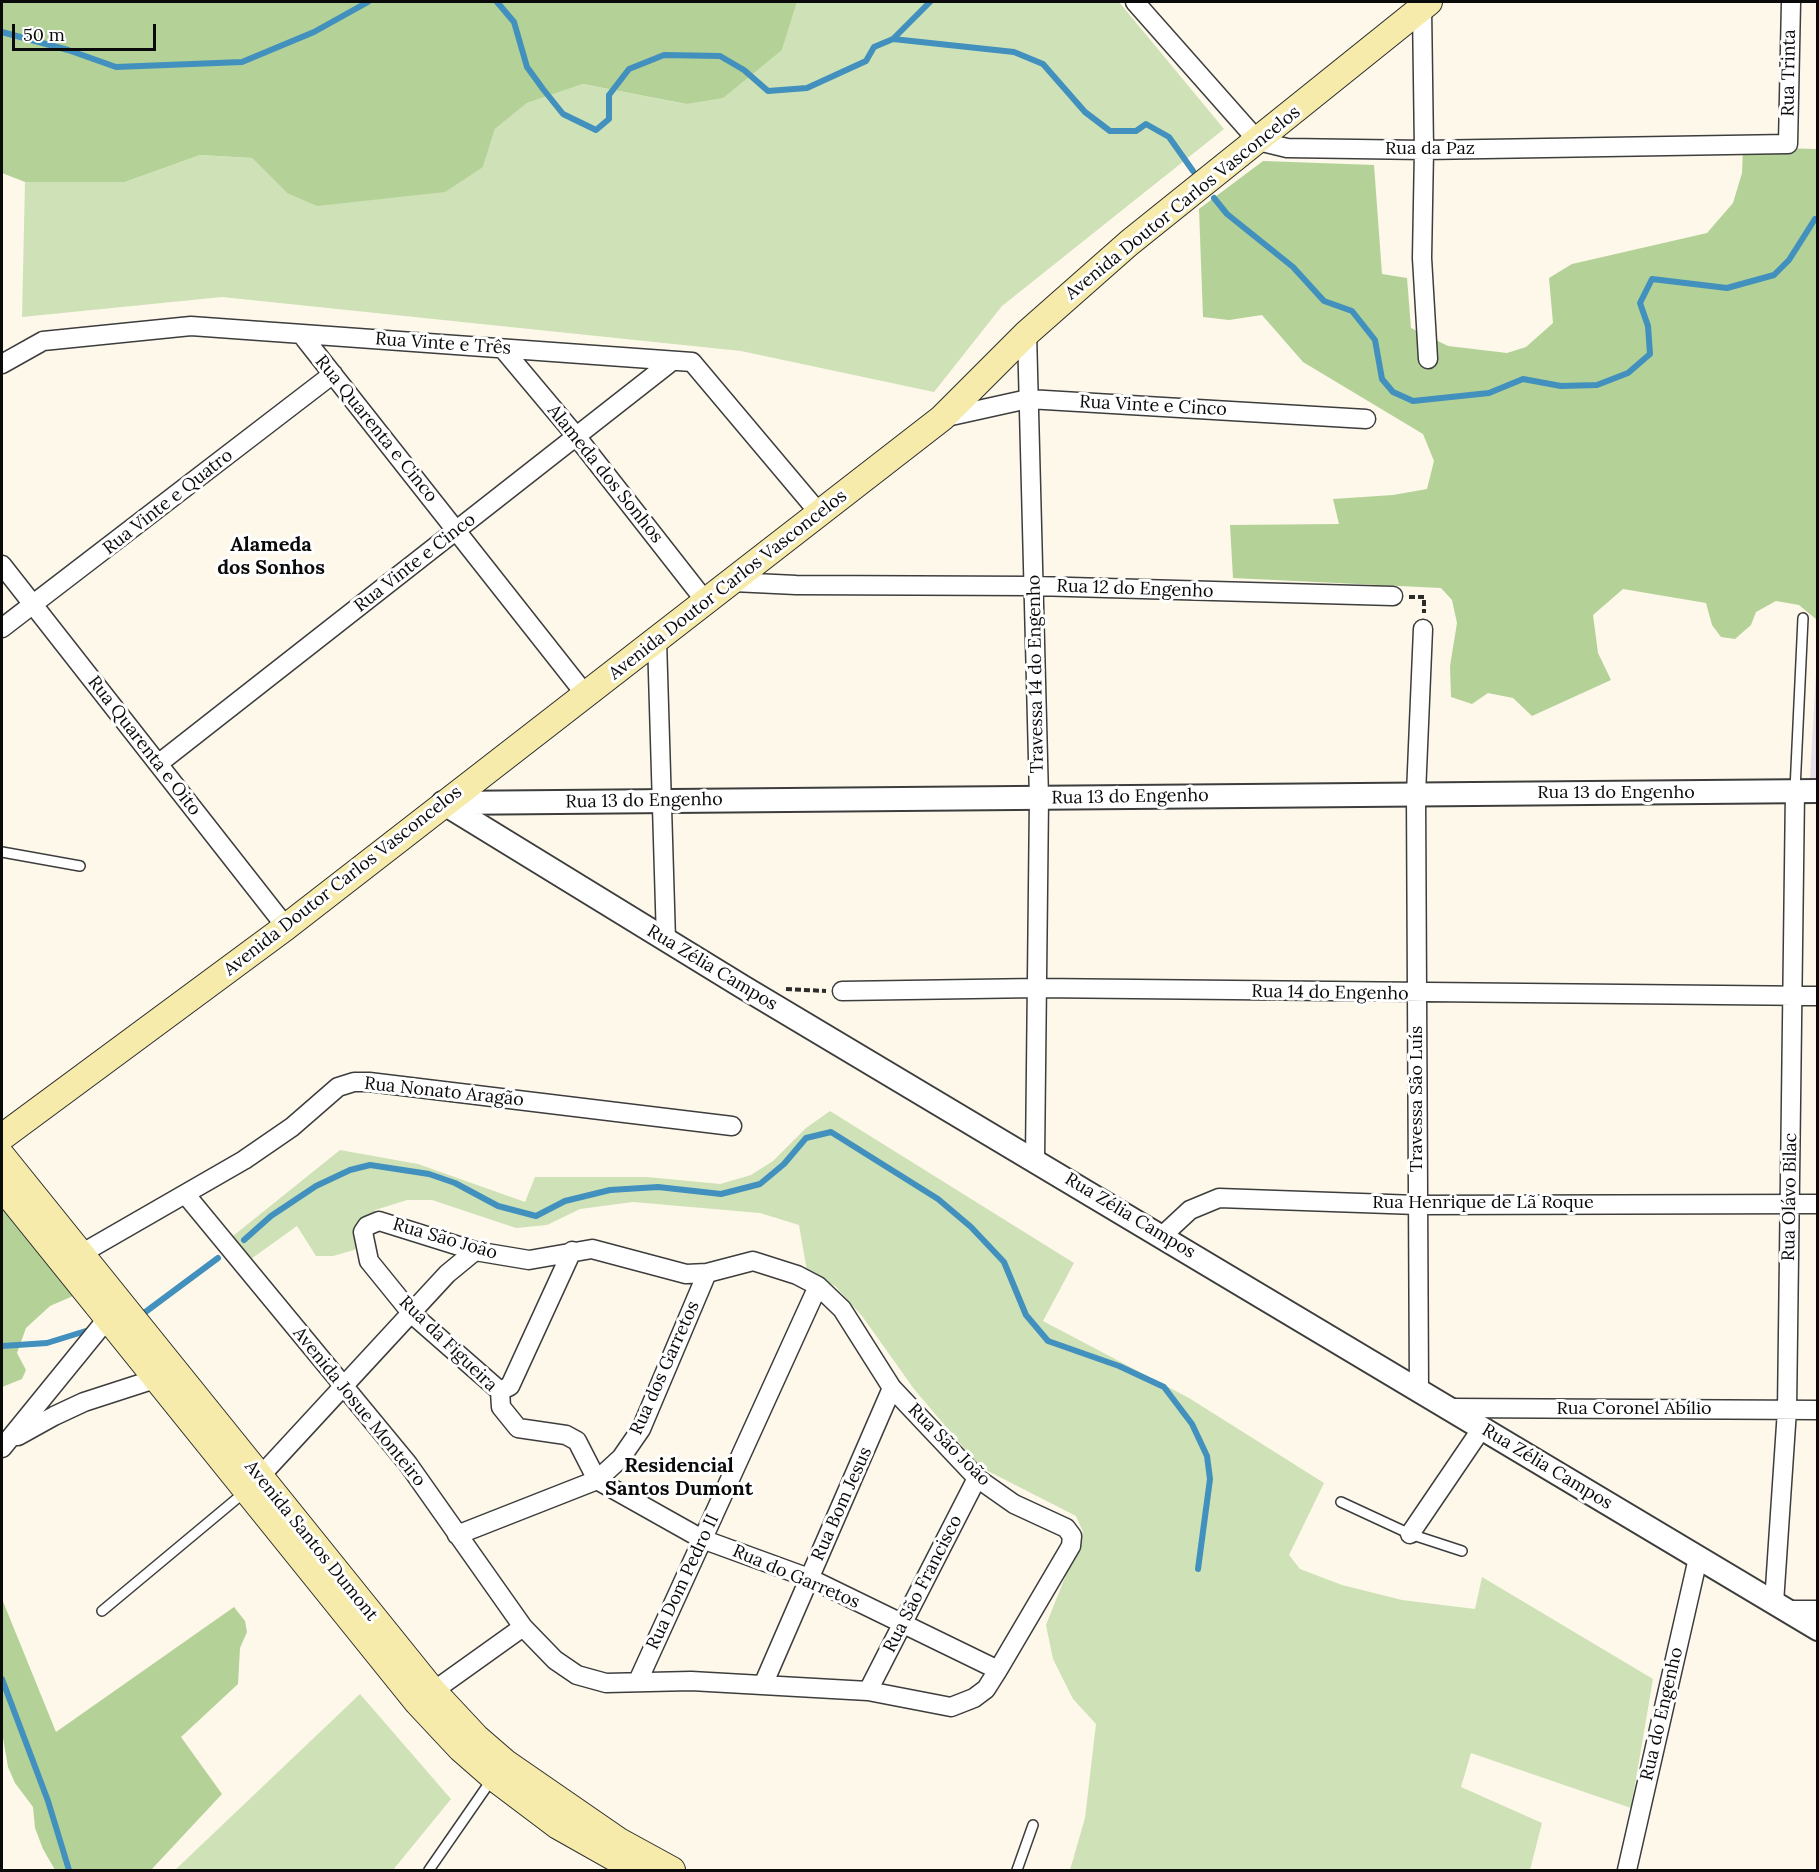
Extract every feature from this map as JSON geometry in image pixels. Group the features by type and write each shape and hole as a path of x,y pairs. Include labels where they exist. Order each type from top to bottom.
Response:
{"main road":[{"name":"Avenida Doutor Carlos Vasconcelos","path":"2,1137 286,927 942,418 1027,333 1129,243 1425,5"},
{"name":"Avenida Santos Dumont","path":"2,1156 72,1259 425,1697 461,1749 493,1777 558,1826 636,1870"},
{"name":"Avenida Santos Dumont","path":"2,1187 72,1259"},
{"name":"Avenida Santos Dumont","path":"425,1697 506,1763 600,1829 672,1870"}],"street":[{"path":"1135,2 1258,141"},
{"name":"Rua Trinta","path":"1788,144 1791,2"},
{"path":"1425,5 1422,258 1428,359"},
{"name":"Rua da Paz","path":"1258,141 1287,148 1424,150 1788,144"},
{"name":"Rua Vinte e Três","path":"2,364 43,341 191,326 692,362 820,514"},
{"name":"Travessa 14 do Engenho","path":"1027,333 1039,798 1035,1159"},
{"name":"Rua Quarenta e Cinco","path":"300,334 585,694"},
{"name":"Alameda dos Sonhos","path":"503,348 576,436 706,602"},
{"name":"Rua Vinte e Cinco","path":"158,764 671,362"},
{"name":"Rua Vinte e Quatro","path":"2,628 333,374"},
{"name":"Rua Vinte e Cinco","path":"942,418 1028,399 1366,419"},
{"name":"Rua Quarenta e Oito","path":"2,565 286,927"},
{"name":"Rua 12 do Engenho","path":"733,582 796,585 1034,586 1393,596"},
{"name":"Travessa São Luís","path":"1419,1390 1416,794 1423,629"},
{"path":"657,640 666,940"},
{"name":"Rua Olávo Bilac","path":"1780,1607 1787,1410 1795,791"},
{"name":"Rua 13 do Engenho","path":"443,803 1818,791"},
{"name":"Rua Zélia Campos","path":"443,803 666,940 1818,1629"},
{"name":"Rua 14 do Engenho","path":"842,991 1037,988 1417,994 1818,996"},
{"name":"Rua Nonato Aragão","path":"72,1259 244,1160 292,1126 338,1088 354,1082 732,1126"},
{"name":"Avenida Josue Monteiro","path":"186,1195 408,1464 523,1627"},
{"name":"Rua Henrique de Lã Roque","path":"1162,1236 1191,1210 1219,1198 1417,1205 1818,1204"},
{"name":"Rua São João","path":"365,1229 379,1221 475,1251 529,1260 592,1249 686,1274 707,1273 753,1261 797,1275 818,1286 842,1309 892,1388 977,1478 1014,1504 1066,1528 1071,1536 1071,1546 986,1689 974,1698 951,1707 868,1691 638,1681 606,1683 577,1675 555,1660 523,1627"},
{"name":"Rua da Figueira","path":"365,1229 369,1261 412,1314 500,1391 501,1407 518,1428 566,1435 577,1441 597,1480"},
{"path":"253,1484 447,1274 475,1251"},
{"path":"500,1391 510,1386 572,1251"},
{"name":"Rua dos Garretos","path":"457,1535 597,1480 621,1458 641,1430 707,1273"},
{"name":"Rua Dom Pedro II","path":"638,1681 818,1286"},
{"path":"4,1446 115,1313"},
{"path":"4,1446 54,1416 84,1402 163,1372"},
{"name":"Rua Bom Jesus","path":"762,1685 892,1388"},
{"name":"Rua Coronel Abílio","path":"1450,1408 1818,1410"},
{"path":"1410,1534 1482,1428"},
{"name":"Rua São Francisco","path":"868,1691 977,1478"},
{"name":"Rua do Garretos","path":"597,1480 702,1539 809,1578 998,1670"},
{"name":"Rua do Engenho","path":"1627,1870 1698,1558"},
{"path":"1780,1607 1818,1610"},
{"path":"425,1697 523,1627"}],"lane":[{"path":"1795,791 1803,618"},
{"path":"2,852 80,866"},
{"path":"102,1611 253,1484"},
{"path":"1341,1502 1410,1534 1462,1551"},
{"path":"429,1870 493,1777"},
{"path":"1017,1870 1033,1825"}],"path":[{"path":"1393,596 1424,597 1423,629"},
{"path":"776,988 842,991"}],"shaded area":[{"path":"1817,655 1817,778 1810,778"}],"green space":[{"path":"2,2 797,2 782,50 723,98 686,104 583,84 527,103 495,129 483,167 445,192 317,206 287,193 252,158 200,155 125,182 25,182 2,173"},
{"path":"797,2 1119,2 1224,129 1002,306 934,392 741,351 222,297 22,317 25,182 125,182 200,155 252,158 287,193 483,167 495,129 527,103 583,84 685,104 782,50"},
{"path":"1743,147 1817,149 1817,620 1799,605 1776,601 1756,612 1751,625 1735,639 1721,637 1712,625 1706,603 1623,589 1593,615 1598,653 1611,680 1532,716 1513,698 1488,693 1472,704 1451,697 1450,666 1457,623 1452,600 1441,588 1233,578 1230,525 1339,524 1333,499 1393,495 1427,489 1434,461 1423,434 1303,362 1262,315 1229,320 1203,317 1199,209 1263,161 1374,165 1382,274 1407,278 1411,328 1448,346 1507,353 1526,347 1553,323 1549,278 1572,264 1707,233 1733,203 1742,173"},
{"path":"830,1111 1074,1263 1043,1321 1189,1398 1324,1483 1289,1555 1300,1569 1342,1585 1402,1600 1475,1609 1482,1577 1653,1679 1631,1808 1471,1753 1461,1787 1542,1823 1530,1870 1070,1870 1085,1818 1096,1724 1073,1699 1053,1659 1046,1625 1083,1532 1076,1516 980,1467 914,1389 862,1316 835,1286 807,1271 799,1225 760,1213 633,1202 580,1209 547,1225 516,1228 432,1200 407,1200 375,1210 372,1230 354,1250 333,1256 316,1256 297,1226 251,1259 233,1236 340,1150 418,1164 525,1202 535,1177 647,1177 720,1184 751,1175 773,1161 806,1128"},
{"path":"2,1208 73,1296 50,1306 26,1328 17,1353 26,1370 22,1379 2,1387"},
{"path":"2,1599 56,1732 234,1607 245,1621 247,1632 240,1648 238,1684 181,1737 222,1794 151,1870 55,1870 43,1849 35,1828 33,1807 15,1783 8,1767 2,1732"},
{"path":"360,1694 451,1799 393,1870 175,1870"}],"waterway":[{"path":"2,32 68,50 116,67 242,62 314,32 368,2"},
{"path":"497,2 514,22 527,67 543,89 563,114 596,130 609,119 609,95 629,69 664,55 720,56 744,70 768,91 807,88 866,61 874,47 893,39 1014,52 1043,64 1085,112 1110,131 1136,131 1146,124 1169,137 1193,171"},
{"path":"893,39 930,2"},
{"path":"1214,198 1227,214 1293,267 1324,301 1352,311 1375,340 1382,379 1393,392 1413,401 1489,393 1523,379 1561,386 1597,385 1628,373 1650,354 1648,326 1640,303 1652,279 1727,288 1774,275 1789,260 1815,219"},
{"path":"244,1240 271,1216 316,1186 350,1170 370,1165 429,1174 455,1183 498,1206 536,1216 565,1201 610,1190 658,1187 721,1194 760,1184 784,1164 806,1138 831,1132 938,1199 971,1227 1004,1262 1026,1315 1048,1341 1119,1366 1164,1387 1192,1424 1207,1456 1210,1479 1198,1569"},
{"path":"144,1313 218,1258"},
{"path":"2,1346 47,1343 89,1330"},
{"path":"2,1679 48,1801 69,1870"}],"district":[{"name":"Alameda dos Sonhos","path":"271,556"},
{"name":"Residencial Santos Dumont","path":"679,1478"}]}
